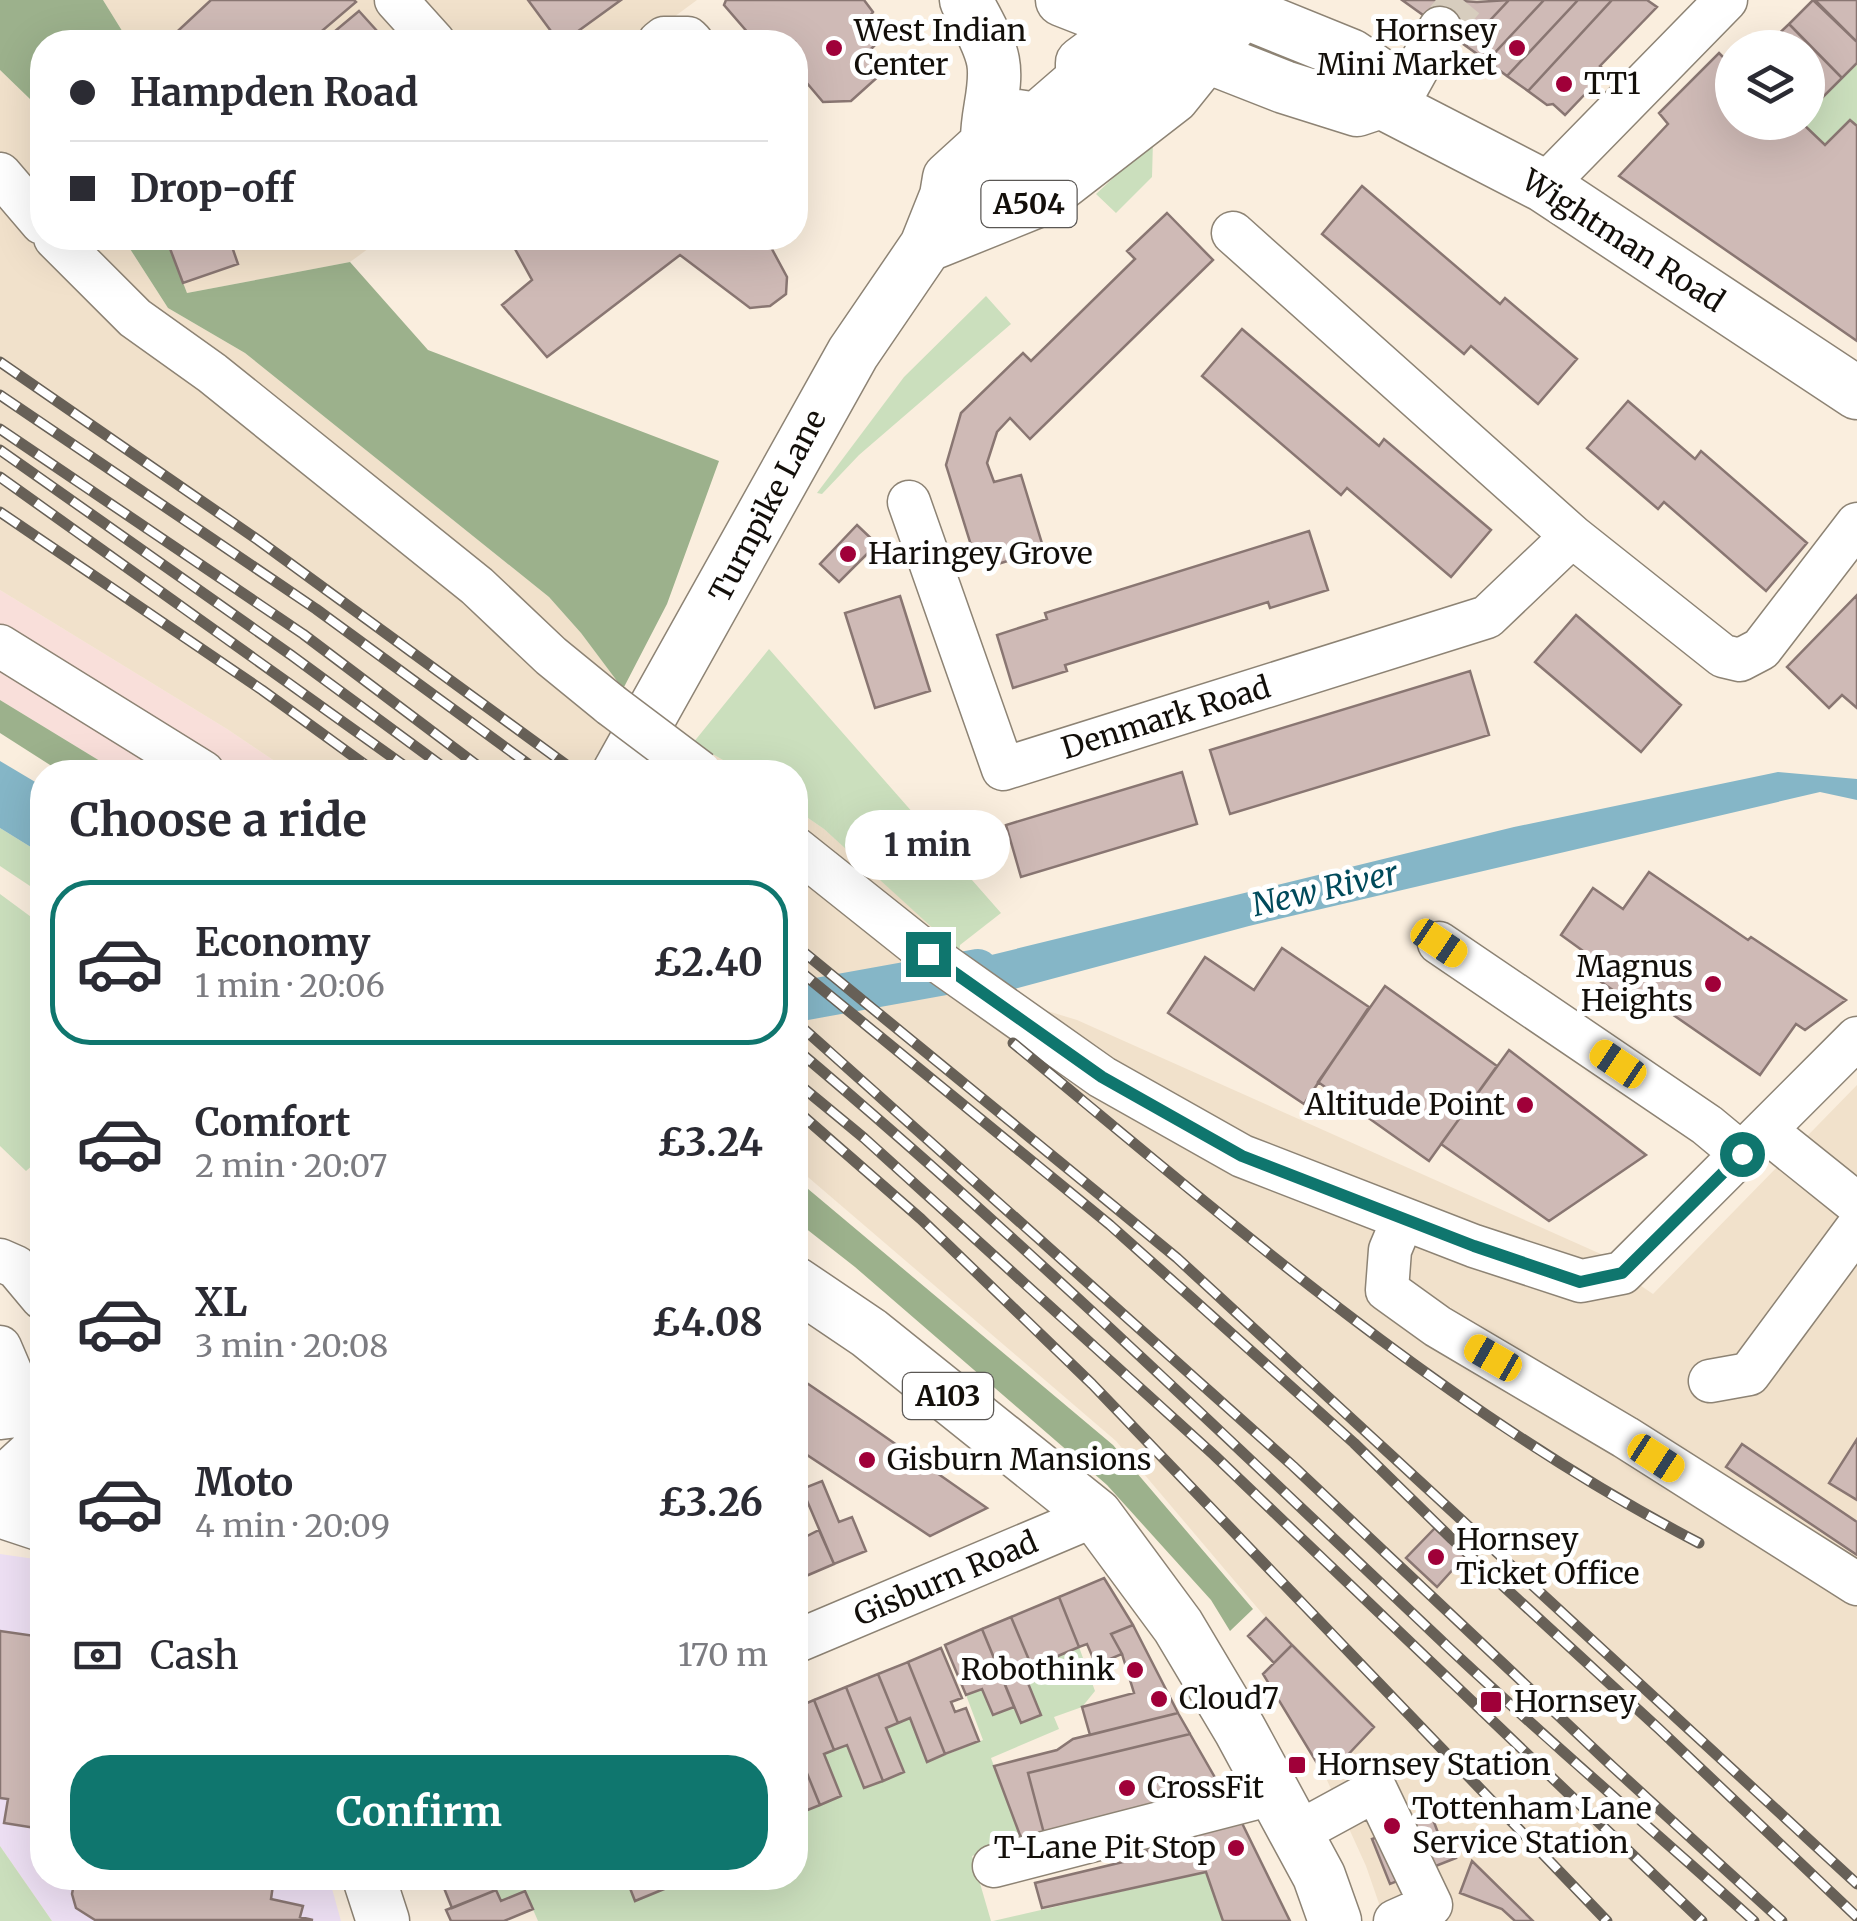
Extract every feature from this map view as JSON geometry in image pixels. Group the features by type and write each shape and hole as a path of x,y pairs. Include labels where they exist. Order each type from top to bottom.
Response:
{"main road":[{"name":"A504","path":"966,0 993,60 994,82 986,119 1002,129"},
{"name":"Wightman Road","path":"1062,0 1169,32 1284,88 1357,110 1388,105 1544,186 1857,393"},
{"path":"1322,0 1350,55"},
{"name":"Turnpike Lane","path":"626,760 853,353 926,246 949,178 1002,129 1037,118 1082,80 1082,64 1236,4"},
{"path":"1236,4 1350,55 1377,73 1388,105"},
{"name":"Turnpike Lane","path":"926,246 1040,200 1173,97 1169,32"},
{"path":"946,196 1014,173 1144,61 1169,32"},
{"name":"A103","path":"808,1292 869,1333 1096,1516 1178,1626 1286,1813 1319,1876 1335,1921"},
{"path":"0,1486 30,1429"},
{"path":"0,1511 30,1520"},
{"path":"373,1890 383,1921"}],"street":[{"path":"396,0 423,30"},
{"path":"1544,186 1726,0"},
{"path":"1388,105 1440,28"},
{"path":"0,174 30,209"},
{"path":"1233,232 1572,536 1723,656 1740,660 1760,649 1857,524"},
{"path":"67,250 135,318 212,373 477,586 551,656 684,760"},
{"name":"Denmark Road","path":"909,502 1003,769 1487,617 1572,536"},
{"path":"0,646 184,760"},
{"path":"808,858 928,954 1102,1077 1242,1156 1580,1282 1622,1273 1857,1038"},
{"path":"1439,943 1707,1126 1754,1142 1854,1202 1748,1374 1710,1381"},
{"path":"1403,1218 1390,1250 1387,1290 1437,1326 1624,1437 1857,1584"},
{"path":"0,1260 16,1267 30,1284"},
{"path":"0,1347 30,1420"},
{"name":"Gisburn Road","path":"808,1637 1096,1516"},
{"path":"994,1866 1286,1813 1376,1790 1431,1905 1395,1921"}],"shaded area":[{"path":"103,0 697,0 656,30 122,30"},
{"path":"0,70 30,99 30,250 131,250 168,308 245,353 549,597 623,689 693,743 723,760 273,760 0,590"},
{"path":"171,250 366,250 350,262 187,293"},
{"path":"0,590 273,760 98,760 0,700"},
{"path":"808,818 1018,1002 1077,1020 1603,1255 1653,1294 1857,1085 1857,1921 1385,1921 1366,1866 1326,1778 1373,1727 1266,1618 1116,1441 808,1177"},
{"path":"0,1554 30,1558 30,1889 0,1846"},
{"path":"31,1890 332,1890 341,1921 52,1921"}],"green space":[{"path":"0,0 103,0 122,30 30,30 30,99 0,70"},
{"path":"1857,63 1857,126 1850,120 1825,145 1820,140 1825,140 1825,96"},
{"path":"1153,141 1152,177 1116,213 1096,194"},
{"path":"131,250 171,250 187,293 350,262 428,350 719,461 667,604 623,689 549,597 245,353 168,308"},
{"path":"986,296 1011,324 859,455 822,494 817,493 904,377"},
{"path":"769,649 1001,913 960,945 959,952 808,818 808,760 723,760 693,743"},
{"path":"0,700 98,760 42,760 0,733"},
{"path":"0,828 30,847 30,886 0,866"},
{"path":"0,894 30,916 30,1168 26,1171 0,1146"},
{"path":"808,1189 1113,1445 1253,1609 1230,1631 1211,1600 1107,1485 808,1230"},
{"path":"1079,1647 1095,1691 1082,1707 1054,1717 1059,1729 991,1758 1022,1841 972,1856 991,1921 538,1921 525,1891 501,1901 496,1890 631,1890 636,1901 663,1890 808,1890 808,1810 841,1796 824,1754 847,1745 883,1781 904,1772 886,1728 910,1718 928,1762 983,1740 966,1695 982,1689 993,1715 1014,1707 1021,1723 1040,1715 1023,1671"},
{"path":"0,1846 52,1921 0,1921"},
{"path":"1206,1872 1223,1921 993,1921"}],"water":[{"path":"0,761 30,779 30,847 0,828"},
{"path":"1778,772 1857,779 1857,800 1820,792 1249,926 988,996 946,966 1514,827"}],"building":[{"path":"211,0 356,2 323,30 179,30"},
{"path":"528,0 621,0 580,30 550,30"},
{"name":"West Indian Center","path":"726,0 864,0 873,12 865,23 878,42 867,53 881,74 851,101 823,102 808,84 808,30 746,30 724,5"},
{"path":"1402,0 1446,0 1430,20"},
{"path":"1446,0 1509,0 1466,46 1430,20"},
{"path":"1509,0 1544,0 1487,61 1466,46"},
{"path":"1544,0 1578,0 1507,76 1487,61"},
{"path":"1578,0 1612,0 1528,91 1507,76"},
{"path":"1612,0 1647,0 1657,7 1600,66 1606,72 1565,115 1528,91"},
{"path":"1813,0 1857,42 1857,63 1842,78 1825,61 1825,30 1795,30 1789,24"},
{"path":"1815,0 1857,0 1857,42"},
{"path":"359,11 376,30 336,30"},
{"path":"1715,57 1715,140 1820,140 1825,145 1850,120 1857,126 1857,341 1619,176 1668,124 1659,113"},
{"path":"1825,61 1842,78 1825,95"},
{"path":"1362,186 1500,304 1505,298 1577,359 1538,404 1471,346 1464,354 1322,234"},
{"path":"1167,213 1213,260 1030,439 1010,418 997,432 987,463 994,482 1021,475 1044,550 988,567 986,559 976,561 946,465 961,413 1023,353 1031,361 1135,259 1127,251"},
{"path":"171,250 233,250 238,264 183,283"},
{"path":"516,250 772,250 787,277 786,294 770,306 750,308 680,255 547,357 502,305 532,280"},
{"path":"1242,329 1379,446 1384,439 1491,530 1451,577 1347,488 1341,495 1202,376"},
{"path":"1628,401 1695,459 1701,451 1807,543 1766,591 1664,502 1658,509 1587,448"},
{"name":"Haringey Grove","path":"857,525 877,544 839,582 820,564"},
{"path":"1309,531 1328,590 1270,608 1268,602 1065,665 1067,671 1013,688 997,635 1047,619 1045,613"},
{"path":"1857,595 1857,708 1842,695 1829,708 1787,667"},
{"path":"900,596 930,691 875,708 845,613"},
{"path":"1576,615 1681,705 1641,752 1535,662"},
{"path":"1470,671 1489,735 1230,814 1210,750"},
{"path":"1182,772 1197,824 1021,877 1006,825"},
{"name":"Magnus Heights","path":"1649,872 1748,940 1751,937 1846,1000 1805,1030 1796,1024 1760,1075 1656,1003 1649,1015 1581,968 1590,956 1561,935 1593,888 1623,909"},
{"name":"Altitude Point","path":"1282,948 1369,1007 1304,1104 1168,1013 1205,957 1254,990"},
{"name":"Altitude Point","path":"1385,986 1497,1066 1429,1161 1318,1082"},
{"name":"Altitude Point","path":"1509,1050 1646,1155 1549,1221 1441,1144"},
{"name":"Gisburn Mansions","path":"808,1384 987,1508 930,1536 808,1456"},
{"path":"1857,1439 1857,1500 1829,1483"},
{"path":"1742,1444 1857,1522 1857,1555 1726,1467"},
{"path":"822,1481 839,1522 852,1517 866,1551 834,1564 808,1503 808,1487"},
{"name":"Hornsey Ticket Office","path":"1435,1528 1465,1556 1437,1587 1406,1558"},
{"path":"819,1530 834,1564 808,1575 808,1536"},
{"path":"1104,1578 1133,1625 1111,1634 1122,1654 1096,1665 1087,1644 1079,1647 1059,1597"},
{"path":"1059,1597 1079,1647 1032,1667 1011,1617"},
{"path":"1011,1617 1032,1667 1023,1671 1041,1715 1021,1723 982,1629"},
{"path":"1266,1618 1292,1645 1274,1663 1248,1636"},
{"path":"1133,1625 1178,1713 1090,1735 1082,1707 1134,1693 1111,1634"},
{"path":"982,1629 1014,1707 993,1715 982,1689 966,1695 945,1645"},
{"path":"0,1631 30,1635 30,1827 4,1823 8,1799 0,1798"},
{"path":"1292,1645 1374,1727 1326,1778 1263,1674"},
{"path":"941,1648 962,1698 951,1702 955,1712 966,1708 979,1741 945,1754 908,1662"},
{"path":"908,1662 945,1754 927,1762 910,1718 898,1723 878,1674"},
{"path":"878,1674 898,1723 886,1728 904,1772 883,1781 846,1687"},
{"path":"846,1687 883,1781 864,1788 847,1745 834,1750 814,1700"},
{"path":"814,1700 834,1750 824,1754 841,1796 820,1805 808,1776 808,1703"},
{"path":"1178,1713 1190,1734 1028,1773 1046,1841 1024,1846 994,1766 1057,1750 1073,1739"},
{"name":"CrossFit","path":"1190,1734 1225,1795 1046,1841 1028,1773"},
{"path":"808,1776 820,1805 808,1810"},
{"path":"1239,1817 1290,1921 1223,1921 1206,1872 1042,1908 1035,1883 1148,1856 1144,1841"},
{"path":"1432,1817 1440,1838 1447,1836 1456,1858 1390,1884 1372,1839"},
{"path":"1472,1861 1533,1921 1515,1921 1502,1909 1460,1893"},
{"path":"73,1890 272,1890 271,1899 303,1906 300,1917 313,1920 95,1920 76,1908"},
{"path":"445,1890 496,1890 452,1908"},
{"path":"496,1890 501,1901 525,1891 533,1909 504,1921 451,1921 446,1910"},
{"path":"631,1890 662,1890 635,1901"}],"waterway":[{"name":"New River","path":"808,1000 978,969"}],"tunnel":[{"path":"1440,28 1463,0"}],"railway":[{"path":"0,362 258,540 560,760"},
{"path":"0,395 316,609 523,760"},
{"path":"0,429 303,634 470,760"},
{"path":"0,450 434,760"},
{"path":"0,477 396,760"},
{"path":"0,512 358,760"},
{"path":"808,956 1177,1258 1857,1884"},
{"path":"808,978 1110,1225 1354,1443 1857,1917"},
{"path":"808,1033 1293,1466 1782,1921"},
{"path":"1013,1043 1259,1246 1429,1375 1516,1435 1699,1543"},
{"path":"808,1059 1045,1268 1486,1683 1754,1921"},
{"path":"808,1092 1214,1455 1702,1921"},
{"path":"808,1120 921,1219 1092,1384 1607,1921"}],"place":[{"name":"West Indian Center","path":"834,48"},
{"name":"Hornsey Mini Market","path":"1517,48"},
{"name":"TT1","path":"1564,84"},
{"name":"Haringey Grove","path":"848,554"},
{"name":"Magnus Heights","path":"1713,984"},
{"name":"Altitude Point","path":"1525,1105"},
{"name":"Gisburn Mansions","path":"867,1460"},
{"name":"Hornsey Ticket Office","path":"1436,1557"},
{"name":"Robothink","path":"1135,1670"},
{"name":"Cloud7","path":"1159,1699"},
{"name":"Hornsey","path":"1491,1702"},
{"name":"Hornsey Station","path":"1297,1765"},
{"name":"CrossFit","path":"1127,1788"},
{"name":"Tottenham Lane Service Station","path":"1392,1826"},
{"name":"T-Lane Pit Stop","path":"1236,1848"}],"route":[{"path":"928,954 1102,1077 1242,1156 1474,1246 1580,1282 1622,1273 1742,1154"}]}
